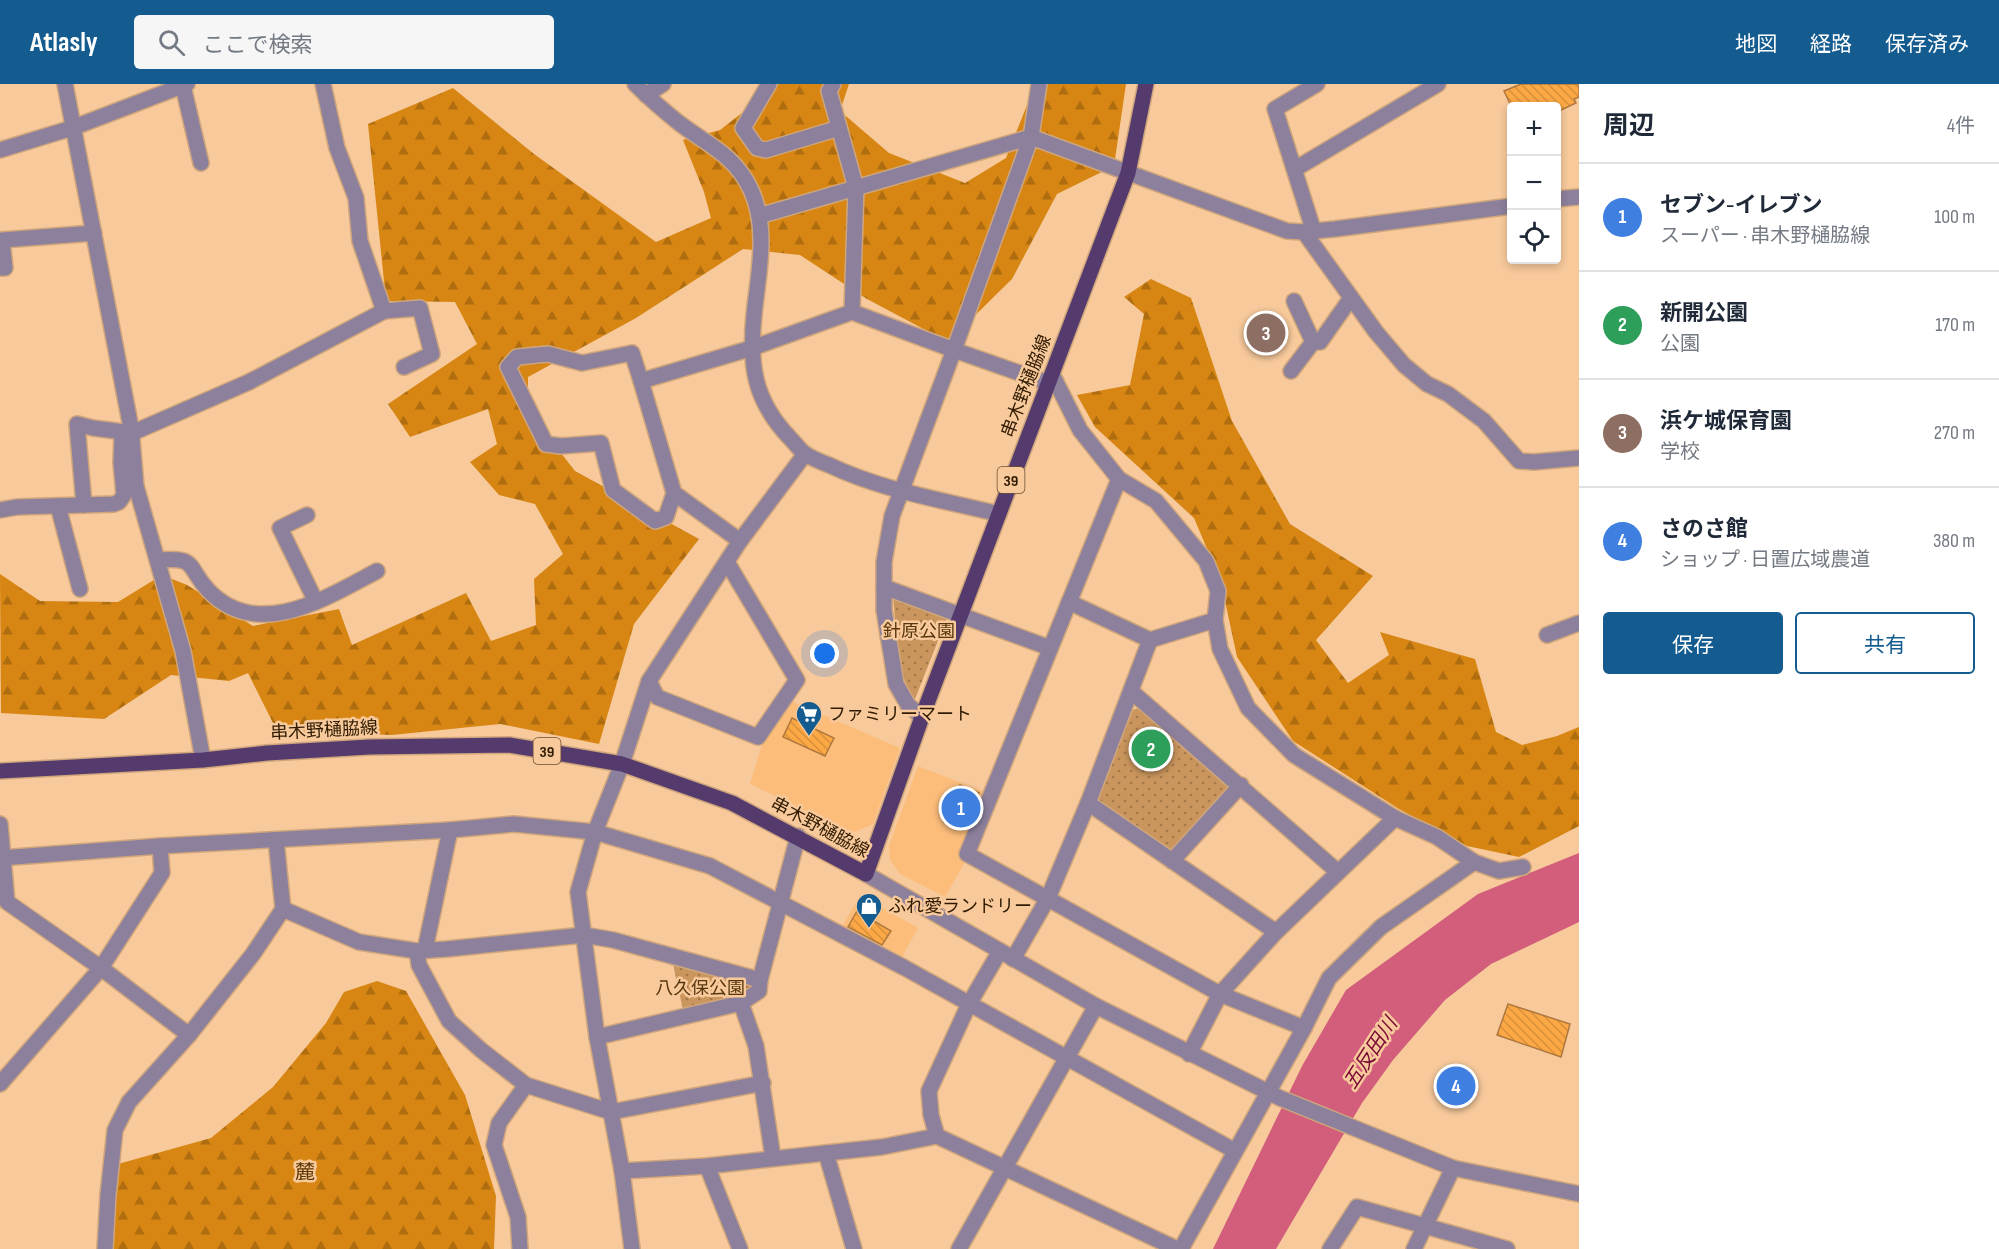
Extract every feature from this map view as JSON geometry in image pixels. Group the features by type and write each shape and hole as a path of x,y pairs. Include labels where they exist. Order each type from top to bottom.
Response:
{"main road":[{"name":"串木野樋脇線","path":"0,771 203,760 267,753 369,747 509,745 622,764 732,803 866,874 922,717 1128,174 1146,84"}],"street":[{"path":"64,84 94,233 136,486 183,651 203,760"},
{"path":"323,84 337,148 356,198 360,241 384,311"},
{"path":"640,90 663,84"},
{"path":"770,84 743,128 758,148 766,150 839,128"},
{"path":"833,84 829,91 856,188 852,312"},
{"path":"922,717 908,705 896,684 885,610 884,562 888,536 892,516 1031,137 1039,84"},
{"path":"1317,84 1275,109 1295,169 1309,232 1352,298 1404,365 1427,384 1448,394 1484,421 1519,461 1579,458"},
{"path":"1295,169 1438,84"},
{"path":"0,150 72,128 185,85 201,163"},
{"path":"640,90 680,124 724,153 740,169 752,192 759,216 761,242 752,332 753,367 759,395 777,425 805,454 848,474 999,514"},
{"path":"759,216 1031,137 1287,231 1309,232 1507,207"},
{"path":"1561,199 1579,197"},
{"path":"0,268 5,268 2,240 94,233"},
{"path":"1313,342 1320,342 1352,298"},
{"path":"1294,301 1313,342"},
{"path":"84,505 77,424 127,432 249,382 384,311 420,308 432,354 404,367"},
{"path":"641,381 752,348 852,312 954,350 1050,379 1080,430 1119,479 1156,501 1206,561 1218,591 1215,620 1220,649 1248,708 1294,755 1395,818 1437,837 1474,862 1499,871 1523,867"},
{"path":"1291,371 1313,342"},
{"path":"632,353 641,381 674,493 666,517 655,521 613,490 601,443 561,447 546,444 508,367 517,357 548,354 582,363 632,353"},
{"path":"0,510 17,507 119,502 124,495 121,463 127,432"},
{"path":"632,1249 622,1171 597,1037 578,892 595,832 622,764 649,681 741,541 805,454"},
{"path":"1119,479 967,854 1220,994 1304,1028"},
{"path":"674,493 741,541"},
{"path":"58,506 80,589"},
{"path":"307,515 274,531 316,602"},
{"path":"158,560 180,558 194,568 206,588 222,603 241,613 262,615 284,612 316,602 377,571"},
{"path":"649,681 657,697 758,737 797,680 727,562"},
{"path":"884,586 1050,648"},
{"path":"1069,602 1150,640 1215,620"},
{"path":"1547,635 1579,623"},
{"path":"937,1136 931,1115 929,1091 969,1004 1048,898 1132,692 1150,640"},
{"path":"1132,692 1338,872"},
{"path":"1172,861 1241,785"},
{"path":"1088,803 1276,932"},
{"path":"1189,1054 1220,994 1276,932 1395,818"},
{"path":"0,824 4,906 101,968 189,1035"},
{"path":"2,858 514,824 595,832 710,866 905,968 1234,1151"},
{"path":"450,830 419,965 449,1021 481,1050 526,1085 611,1112 763,1083"},
{"path":"597,1037 741,1003 759,991 798,836"},
{"path":"105,1249 115,1130 129,1102 189,1035 253,954 283,909 276,840"},
{"path":"0,1084 101,968 162,873 160,846"},
{"path":"622,1171 706,1166 826,1153 937,1136 1005,1167 1148,1243 1179,1249 1234,1151 1274,1095 1329,978 1381,927 1474,862"},
{"path":"866,874 1096,1006 1274,1095 1453,1168 1579,1194"},
{"path":"283,909 359,942 421,950 584,935 613,940 760,980"},
{"path":"741,1003 756,1046 773,1158"},
{"path":"959,1249 1096,1006"},
{"path":"520,1249 518,1217 494,1144 499,1123 526,1085"},
{"path":"826,1153 854,1249"},
{"path":"706,1166 740,1249"},
{"path":"1414,1249 1453,1168"},
{"path":"1330,1249 1357,1207 1507,1249"}],"shaded area":[{"path":"793,702 900,748 873,824 847,835 822,819 750,784 762,745"},
{"path":"918,766 985,792 958,857 965,862 945,897 900,874 890,860 889,846"},
{"path":"860,895 918,928 900,960 842,927"}],"green space":[{"path":"779,84 849,84 840,111 889,153 965,183 1006,158 1029,100 1043,84 1126,84 1114,166 1057,194 1012,279 948,342 867,299 800,255 743,249 636,318 528,377 528,411 575,471 699,539 634,624 599,744 500,724 392,735 277,731 248,673 229,681 171,675 104,719 1,713 0,574 40,601 118,602 162,575 187,585 253,626 339,609 352,645 466,593 491,641 536,625 534,579 563,554 535,504 499,495 470,462 497,444 488,409 410,437 388,404 477,344 455,302 386,301 368,124 453,88 534,154 656,242 711,218 704,192 683,140 720,130"},
{"path":"1151,279 1191,298 1232,421 1290,524 1373,576 1316,640 1348,683 1389,655 1380,632 1475,659 1496,732 1522,745 1557,736 1579,727 1579,826 1519,857 1467,846 1399,809 1293,741 1237,657 1221,582 1194,518 1095,427 1077,395 1130,385 1144,314 1124,297"},
{"name":"針原公園","path":"893,596 947,618 915,699 909,690 900,665"},
{"path":"1138,708 1229,788 1173,852 1099,802 1097,796 1133,710"},
{"name":"八久保公園","path":"679,962 751,981 750,991 716,1006 683,1010 673,964"},
{"path":"377,981 406,991 465,1095 496,1196 494,1249 112,1249 118,1164 211,1138 273,1087 326,1023 344,992"}],"water":[{"name":"五反田川","path":"1579,853 1579,922 1491,964 1445,1000 1393,1060 1362,1103 1276,1249 1213,1249 1302,1066 1346,990 1478,894"}],"building":[{"path":"1521,84 1579,84 1579,97 1574,99 1576,103 1561,110 1561,102 1509,102 1504,91"},
{"name":"ファミリーマート","path":"792,718 834,738 825,756 783,737"},
{"path":"960,785 979,793 963,830 944,822"},
{"name":"ふれ愛ランドリー","path":"857,911 891,931 882,945 848,927"},
{"path":"1508,1004 1570,1024 1561,1057 1497,1035"}],"place":[{"name":"浜ケ城保育園","path":"1266,333"},
{"name":"ファミリーマート","path":"809,737"},
{"name":"新開公園","path":"1151,749"},
{"name":"セブン-イレブン","path":"961,808"},
{"name":"ふれ愛ランドリー","path":"869,929"},
{"name":"さのさ館","path":"1456,1086"}],"district":[{"name":"麓","path":"305,1172"}]}
